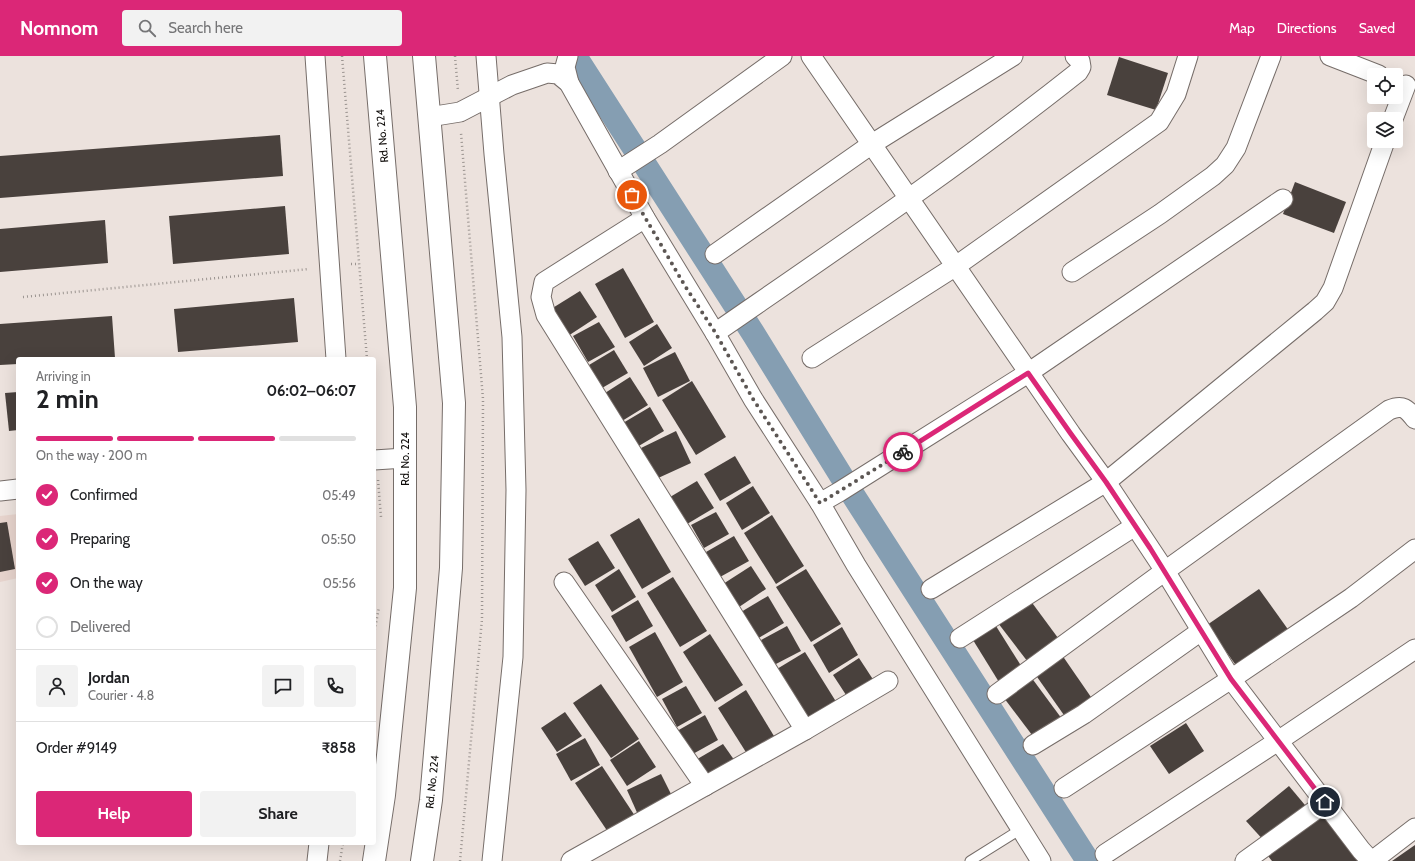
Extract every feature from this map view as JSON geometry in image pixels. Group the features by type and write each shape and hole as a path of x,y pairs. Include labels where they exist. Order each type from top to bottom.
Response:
{"main road":[{"name":"Rd. No. 224","path":"374,861 384,788 406,588 405,407 375,56"},
{"name":"Rd. No. 224","path":"422,861 431,800 451,568 454,403 424,56"}],"street":[{"path":"315,56 336,357"},
{"path":"486,56 512,337 516,490 514,656 492,861"},
{"path":"568,56 565,68 569,83 645,218 715,332 753,399 820,503 859,571 1040,861"},
{"path":"618,171 782,56"},
{"path":"811,56 1028,373 1106,482 1165,571 1231,679 1325,802 1372,861 1415,828"},
{"path":"715,254 872,144 1012,56"},
{"path":"715,332 909,199 1033,108 1078,72 1081,66 1080,61 1075,56"},
{"path":"812,358 956,266 1159,122 1176,94 1188,56"},
{"path":"1072,272 1160,214 1213,176 1225,165 1236,148 1271,56"},
{"path":"1330,56 1367,70"},
{"path":"429,117 460,112 512,85 547,73 558,74 569,83"},
{"path":"1396,112 1406,85"},
{"path":"931,589 1106,482 1325,302 1333,288 1383,148"},
{"path":"820,503 856,482 1028,373 1283,200"},
{"path":"645,218 544,282 541,296 546,315 805,730"},
{"path":"997,694 1389,410 1400,407 1407,410 1415,419"},
{"path":"376,459 405,458"},
{"path":"0,491 16,489"},
{"path":"960,638 1135,526"},
{"path":"1064,788 1231,679 1351,598 1415,549"},
{"path":"564,582 705,786"},
{"path":"1033,745 1084,714 1202,631"},
{"path":"1105,854 1415,649"},
{"path":"571,861 805,730 888,681"},
{"path":"1244,861 1325,802"},
{"path":"317,861 319,845"}],"lane":[{"path":"970,861 1021,829"}],"path":[{"path":"342,56 367,357"},
{"path":"23,297 359,264"},
{"path":"376,470 381,522"},
{"path":"376,622 379,605"},
{"path":"340,861 343,845"}],"shaded area":[{"path":"16,514 16,578 0,582 0,516"}],"building":[{"path":"1119,57 1168,73 1156,110 1107,95"},
{"path":"280,135 283,176 0,198 0,156"},
{"path":"1295,182 1346,202 1334,233 1283,214"},
{"path":"285,206 289,254 173,264 169,216"},
{"path":"105,220 108,263 0,272 0,229"},
{"path":"623,268 654,322 625,338 595,284"},
{"path":"580,291 597,317 568,336 551,309"},
{"path":"294,298 298,342 178,352 174,309"},
{"path":"112,316 115,357 16,357 16,364 0,365 0,324"},
{"path":"599,322 615,347 588,362 573,336"},
{"path":"657,324 672,348 644,366 629,342"},
{"path":"614,350 628,373 602,388 589,365"},
{"path":"675,352 690,381 658,397 643,368"},
{"path":"630,377 648,405 622,421 605,393"},
{"path":"692,381 726,437 696,455 662,400"},
{"path":"16,392 16,430 9,431 5,393"},
{"path":"650,407 664,431 637,447 623,423"},
{"path":"676,431 691,463 656,479 641,448"},
{"path":"735,456 751,483 720,501 704,474"},
{"path":"697,481 714,508 682,527 665,500"},
{"path":"753,486 770,513 742,530 726,503"},
{"path":"716,512 729,534 704,548 691,525"},
{"path":"772,515 804,566 776,584 744,533"},
{"path":"639,518 671,572 642,589 610,535"},
{"path":"7,522 15,569 0,572 0,523"},
{"path":"734,536 749,561 720,577 706,552"},
{"path":"598,541 615,568 585,586 568,559"},
{"path":"751,566 766,589 739,607 723,584"},
{"path":"619,569 636,597 612,612 595,585"},
{"path":"806,569 841,624 811,642 776,587"},
{"path":"673,577 707,631 680,647 647,593"},
{"path":"1259,589 1292,635 1240,671 1207,625"},
{"path":"768,596 784,623 757,639 741,612"},
{"path":"638,600 653,626 626,642 611,616"},
{"path":"1030,600 1061,642 1031,666 998,623"},
{"path":"787,626 801,651 774,665 761,640"},
{"path":"996,626 1025,672 1002,687 973,640"},
{"path":"842,627 858,655 829,673 813,645"},
{"path":"655,632 683,682 657,697 629,647"},
{"path":"710,634 743,685 715,702 683,652"},
{"path":"805,652 840,708 808,728 772,672"},
{"path":"1062,655 1093,700 1066,718 1035,674"},
{"path":"859,658 876,684 850,701 833,675"},
{"path":"1031,677 1062,719 1035,739 1004,698"},
{"path":"601,684 639,739 611,758 573,703"},
{"path":"686,686 702,713 677,727 662,699"},
{"path":"746,690 777,741 749,757 718,708"},
{"path":"565,712 582,736 557,752 541,728"},
{"path":"705,715 718,740 691,755 677,731"},
{"path":"1186,723 1204,751 1169,774 1150,746"},
{"path":"585,738 600,765 571,781 556,754"},
{"path":"639,741 656,767 627,786 610,760"},
{"path":"723,744 737,764 708,780 694,761"},
{"path":"602,766 637,819 610,835 575,783"},
{"path":"661,774 674,800 639,817 627,790"},
{"path":"1289,786 1310,811 1266,843 1246,821"},
{"path":"1321,813 1360,861 1272,861 1268,856"},
{"path":"1415,845 1415,861 1392,861"}],"waterway":[{"path":"575,56 753,333 853,495 1088,861"}],"way so far":[{"path":"632,195 685,286 715,332 753,399 820,503 903,452"}],"route":[{"path":"903,452 1028,373 1106,482 1150,548 1231,679 1325,802"}]}
